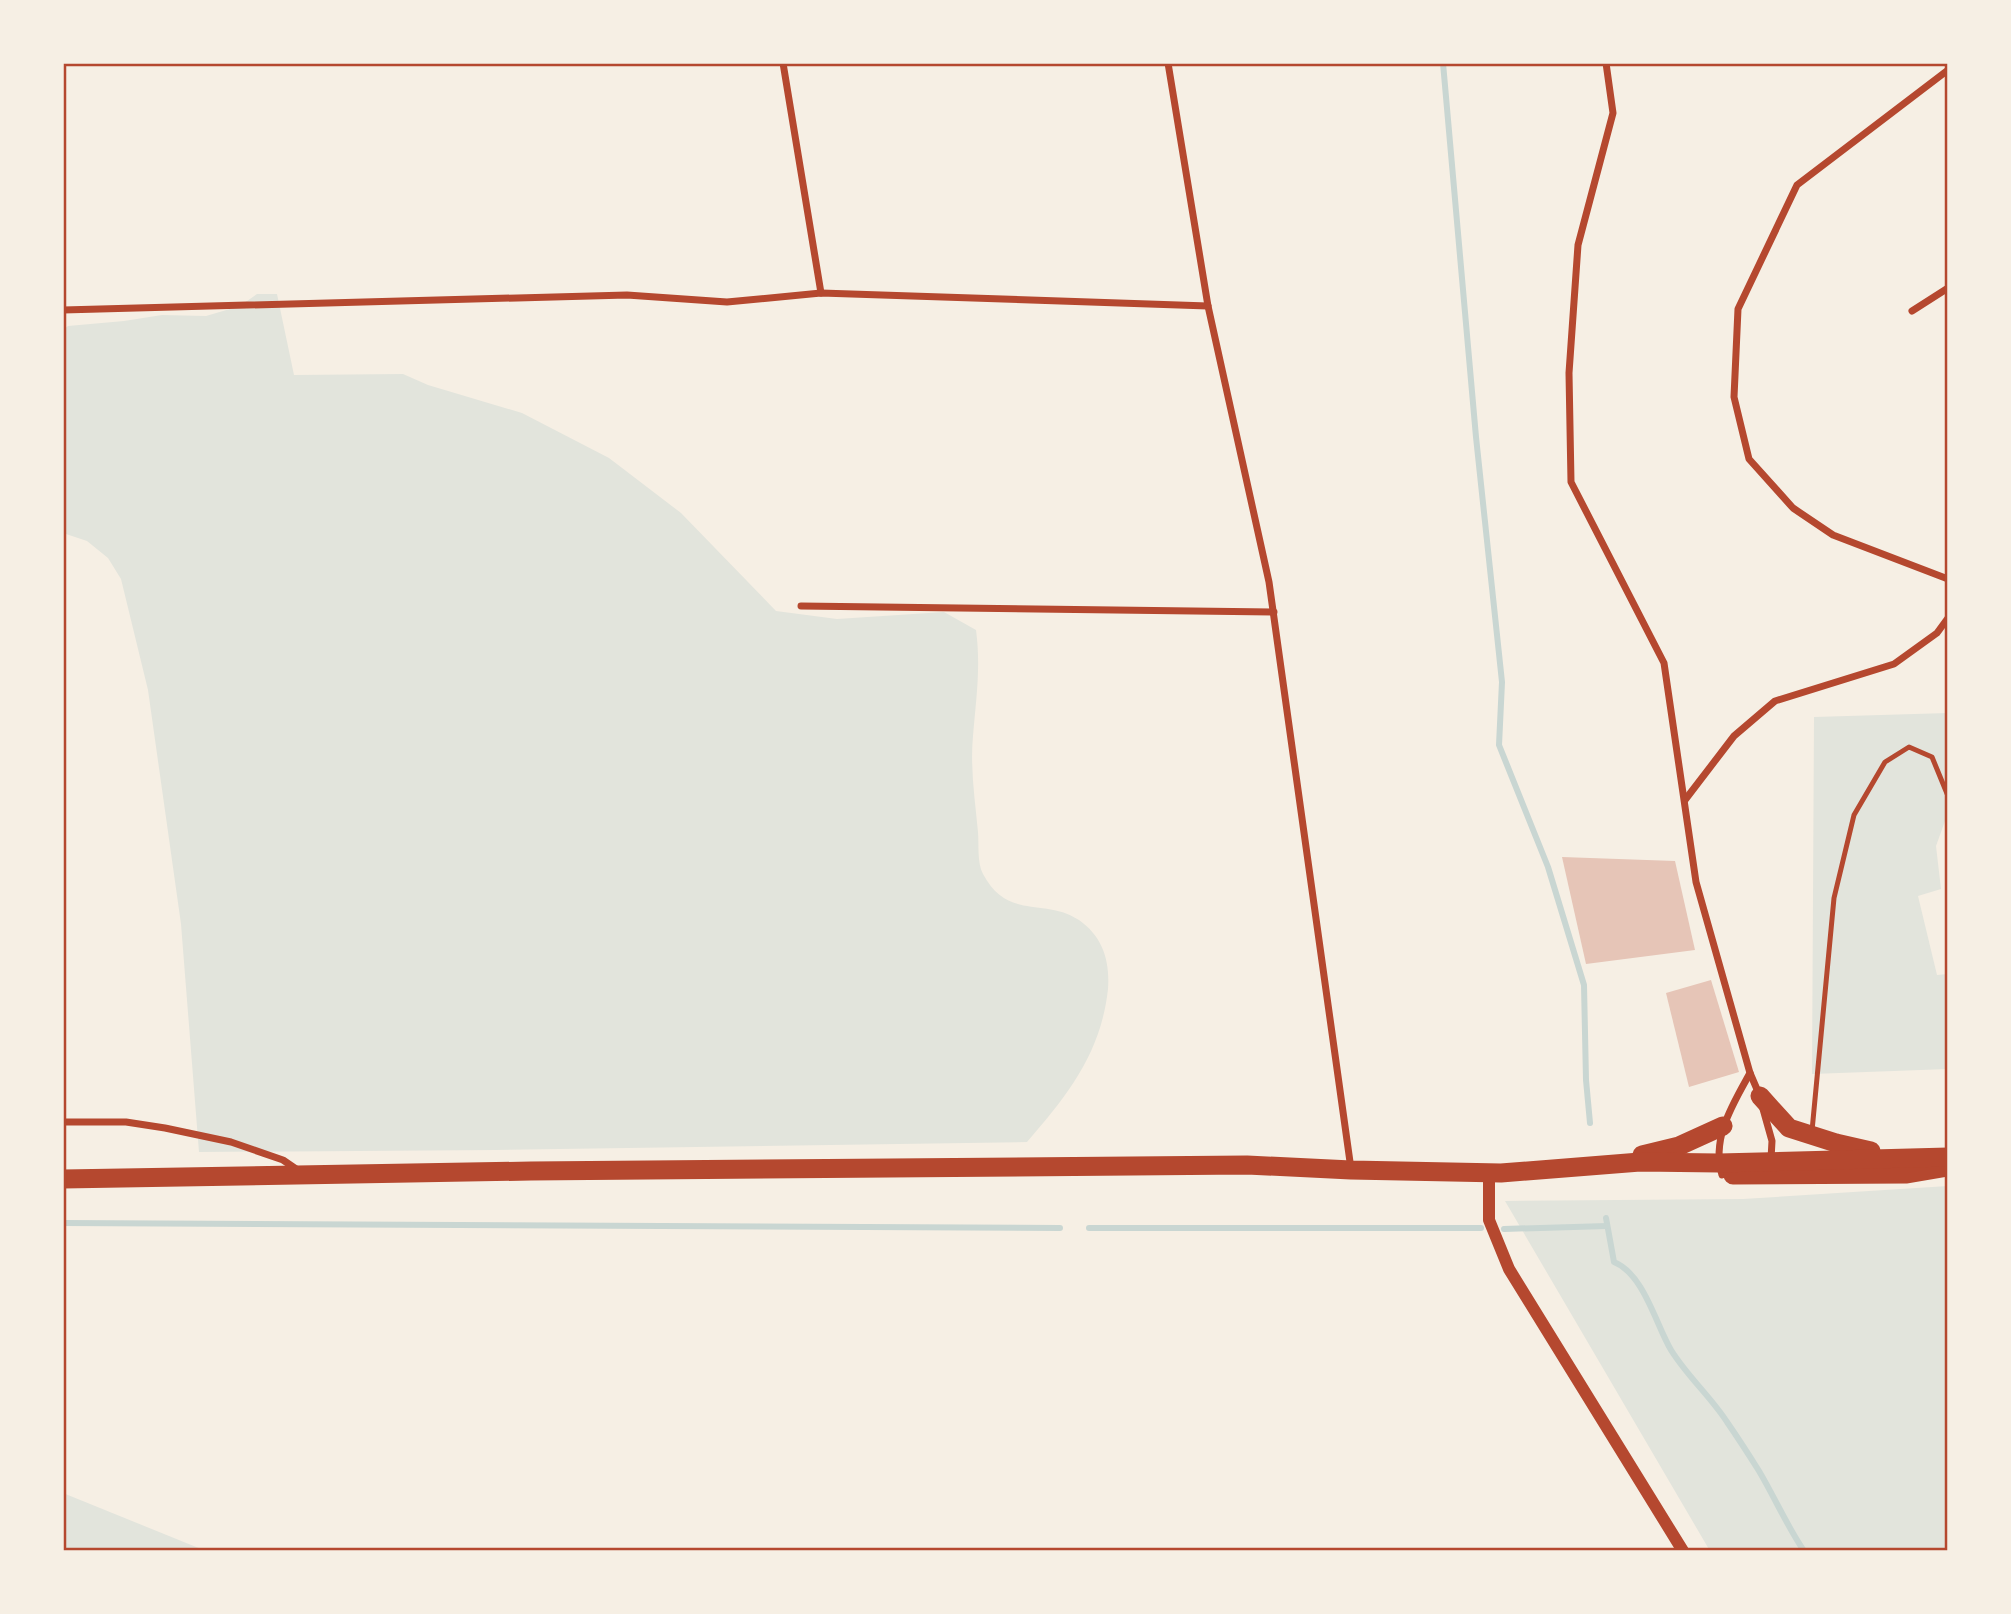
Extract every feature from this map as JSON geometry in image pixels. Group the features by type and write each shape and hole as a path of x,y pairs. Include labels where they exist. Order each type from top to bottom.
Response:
{"highway":[{"path":"1760,1096 1789,1128 1811,1136 1903,1158"},
{"path":"1604,1164 1679,1146 1723,1126"},
{"path":"63,1180 1233,1165 1495,1172 1721,1169 1948,1157"},
{"path":"1495,1172 1640,1162 1721,1169"},
{"path":"1770,1167 1907,1174 1948,1167"}],"street":[{"path":"783,63 821,293"},
{"path":"1168,63 1208,306 1274,612 1351,1170"},
{"path":"1606,63 1613,113 1578,245 1569,373 1571,482 1664,663 1696,882 1772,1141 1770,1167"},
{"path":"1948,70 1797,185 1738,309 1734,397 1749,459 1793,508 1833,535 1948,579"},
{"path":"1912,311 1948,288"},
{"path":"63,310 627,295 727,302 821,293 1208,306"},
{"path":"801,606 1274,612"},
{"path":"1685,800 1734,736 1774,701 1894,664 1937,633 1948,618"},
{"path":"1721,1169 1723,1126 1750,1073"},
{"path":"63,1122 126,1122 231,1142 283,1160 306,1175"},
{"path":"1495,1172 1489,1220 1509,1269 1683,1551"}],"lane":[{"path":"1811,1136 1834,898 1854,815 1885,762 1909,747 1932,757 1948,796"}],"shaded area":[{"path":"257,294 277,294 294,375 403,374 428,385 522,413 609,458 681,513 776,611 837,619 944,612 976,630 978,670 972,760 981,870 993,889 1004,898 1027,906 1066,913 1079,920 1099,942 1108,969 1104,1012 1090,1053 1069,1090 1027,1142 199,1152 181,924 148,690 121,579 108,558 87,541 63,533 63,330 68,326 162,315 206,316 240,306"},
{"path":"1948,713 1948,822 1945,821 1936,846 1941,889 1918,896 1937,975 1948,974 1948,1069 1812,1074 1814,717"},
{"path":"1948,1186 1948,1551 1710,1551 1505,1201 1743,1199"},
{"path":"63,1493 206,1551 63,1551"}],"building":[{"path":"1562,857 1675,861 1695,950 1586,964"},
{"path":"1711,980 1739,1072 1689,1087 1666,993"}],"waterway":[{"path":"1443,63 1476,437 1502,682 1499,745 1548,867 1584,985 1586,1080 1590,1123"},
{"path":"1606,1218 1614,1262 1624,1268 1641,1289 1671,1350 1739,1440 1804,1551"},
{"path":"63,1223 1060,1228"},
{"path":"1504,1229 1607,1226"},
{"path":"1089,1228 1481,1228"}]}
